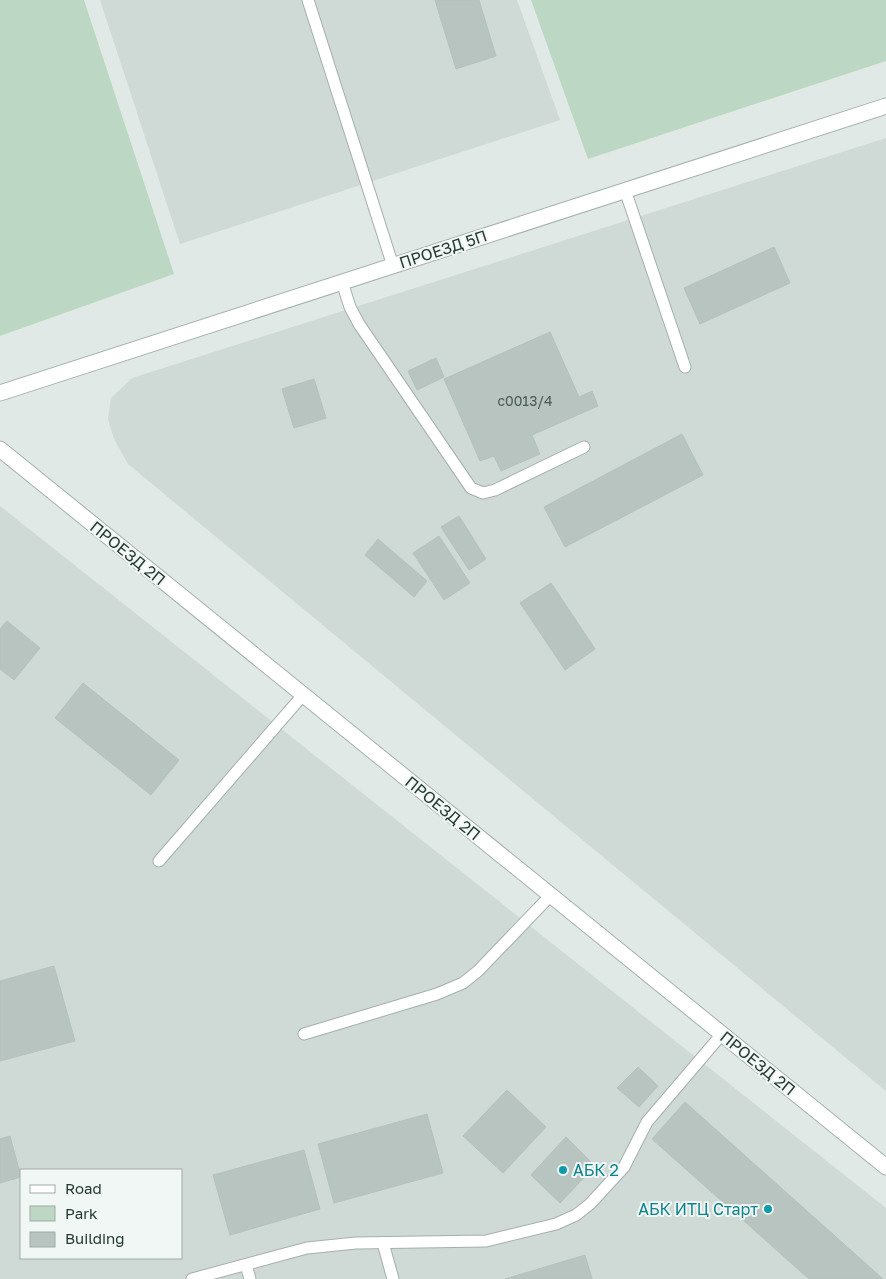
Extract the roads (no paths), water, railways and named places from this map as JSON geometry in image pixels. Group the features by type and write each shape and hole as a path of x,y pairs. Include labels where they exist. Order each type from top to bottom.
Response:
{"street":[{"name":"ПРОЕЗД 5П","path":"0,392 886,106"},
{"name":"ПРОЕЗД 2П","path":"0,449 886,1167"}],"lane":[{"path":"308,0 393,266"},
{"path":"625,190 685,367"},
{"path":"342,282 350,307 359,324 470,488 483,493 494,490 584,447"},
{"path":"159,861 303,694"},
{"path":"304,1034 437,994 463,983 478,971 551,895"},
{"path":"192,1279 307,1248 335,1244 383,1242 486,1241 548,1226 576,1215 590,1204 624,1168 647,1122 722,1034"},
{"path":"383,1242 393,1279"},
{"path":"246,1264 250,1279"}],"place":[{"name":"АБК 2","path":"563,1170"},
{"name":"АБК ИТЦ Старт","path":"768,1209"}]}
